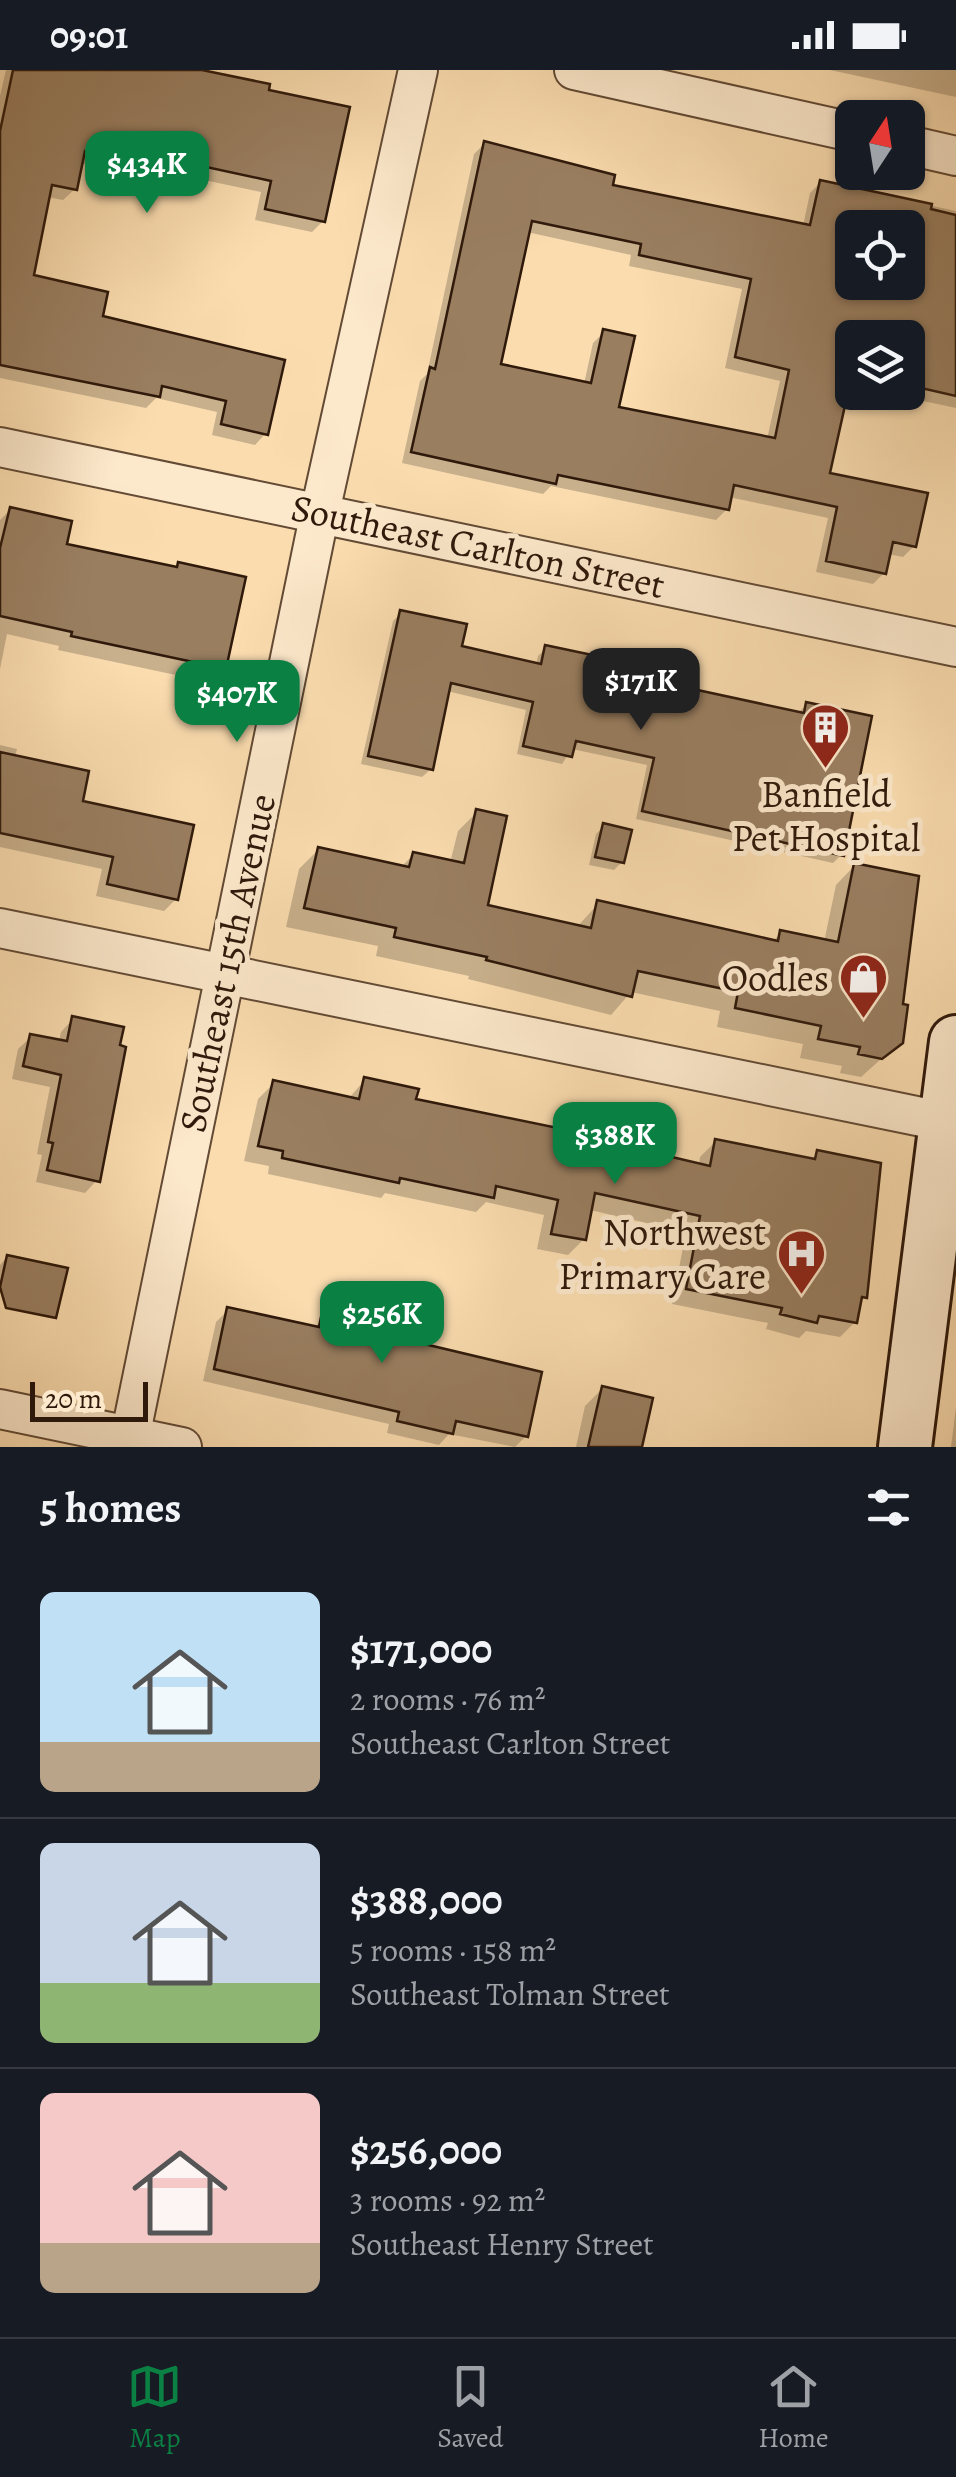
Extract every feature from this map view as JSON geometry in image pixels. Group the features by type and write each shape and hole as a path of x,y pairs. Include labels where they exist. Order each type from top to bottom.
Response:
{"main road":[{"path":"905,1447 956,1042"}],"street":[{"name":"Southeast 15th Avenue","path":"129,1441 320,512 418,70"},
{"path":"574,70 835,128"},
{"path":"925,149 956,156"},
{"name":"Southeast Carlton Street","path":"0,447 956,648"},
{"path":"0,928 946,1122"},
{"path":"0,1409 129,1441 182,1447"}],"building":[{"path":"13,70 202,70 270,84 269,90 350,107 325,222 265,209 271,181 151,155 149,164 85,151 77,190 52,185 34,275 108,292 103,316 285,360 268,435 221,424 226,401 162,386 160,397 0,365 0,131"},
{"path":"484,141 615,175 613,185 810,225 820,180 835,183 835,190 867,190 932,204 931,209 956,215 956,396 925,389 925,320 835,320 835,410 844,410 830,473 928,493 916,547 893,542 886,574 826,561 837,507 734,485 729,510 558,475 556,484 411,452 430,367 435,369","holes":["532,221 641,244 639,255 751,279 735,357 789,370 775,438 619,407 635,336 603,329 591,383 501,364"]},
{"path":"10,507 72,521 67,544 246,577 226,669 71,636 72,632 0,616 0,548"},
{"path":"400,610 467,624 462,646 541,664 545,645 682,674 679,686 804,713 806,702 872,716 844,856 642,811 654,758 576,741 572,757 523,746 533,702 451,683 433,770 368,756"},
{"path":"0,752 89,771 83,801 194,825 178,900 107,884 113,857 0,833"},
{"path":"476,809 507,816 488,905 591,928 597,900 778,941 780,930 838,942 854,863 919,876 903,1004 908,1005 903,1043 882,1059 858,1054 860,1047 818,1039 821,1026 735,1008 738,992 638,971 632,997 486,960 487,957 394,937 396,928 304,908 318,847 409,867 413,852 464,863"},
{"path":"603,823 632,830 624,863 595,857"},
{"path":"72,1016 124,1027 120,1045 126,1047 100,1182 47,1170 53,1143 48,1142 61,1075 23,1066 30,1034 67,1041"},
{"path":"364,1077 419,1089 416,1099 587,1134 710,1166 715,1139 815,1159 817,1150 881,1163 867,1298 862,1297 857,1323 819,1316 817,1323 780,1314 782,1308 686,1289 700,1216 595,1193 586,1240 551,1234 558,1200 496,1186 494,1198 400,1178 399,1183 282,1158 283,1151 258,1146 273,1080 359,1099"},
{"path":"7,1255 68,1268 56,1318 6,1308 0,1287"},
{"path":"379,1283 426,1293 416,1342 542,1372 528,1437 456,1421 453,1434 397,1421 399,1412 214,1369 227,1307 319,1327 321,1317 369,1328"},
{"path":"602,1386 653,1398 642,1447 588,1447"}],"place":[{"name":"Banfield Pet Hospital","path":"826,770"},
{"name":"Oodles","path":"864,1020"},
{"name":"Northwest Primary Care","path":"801,1296"}]}
